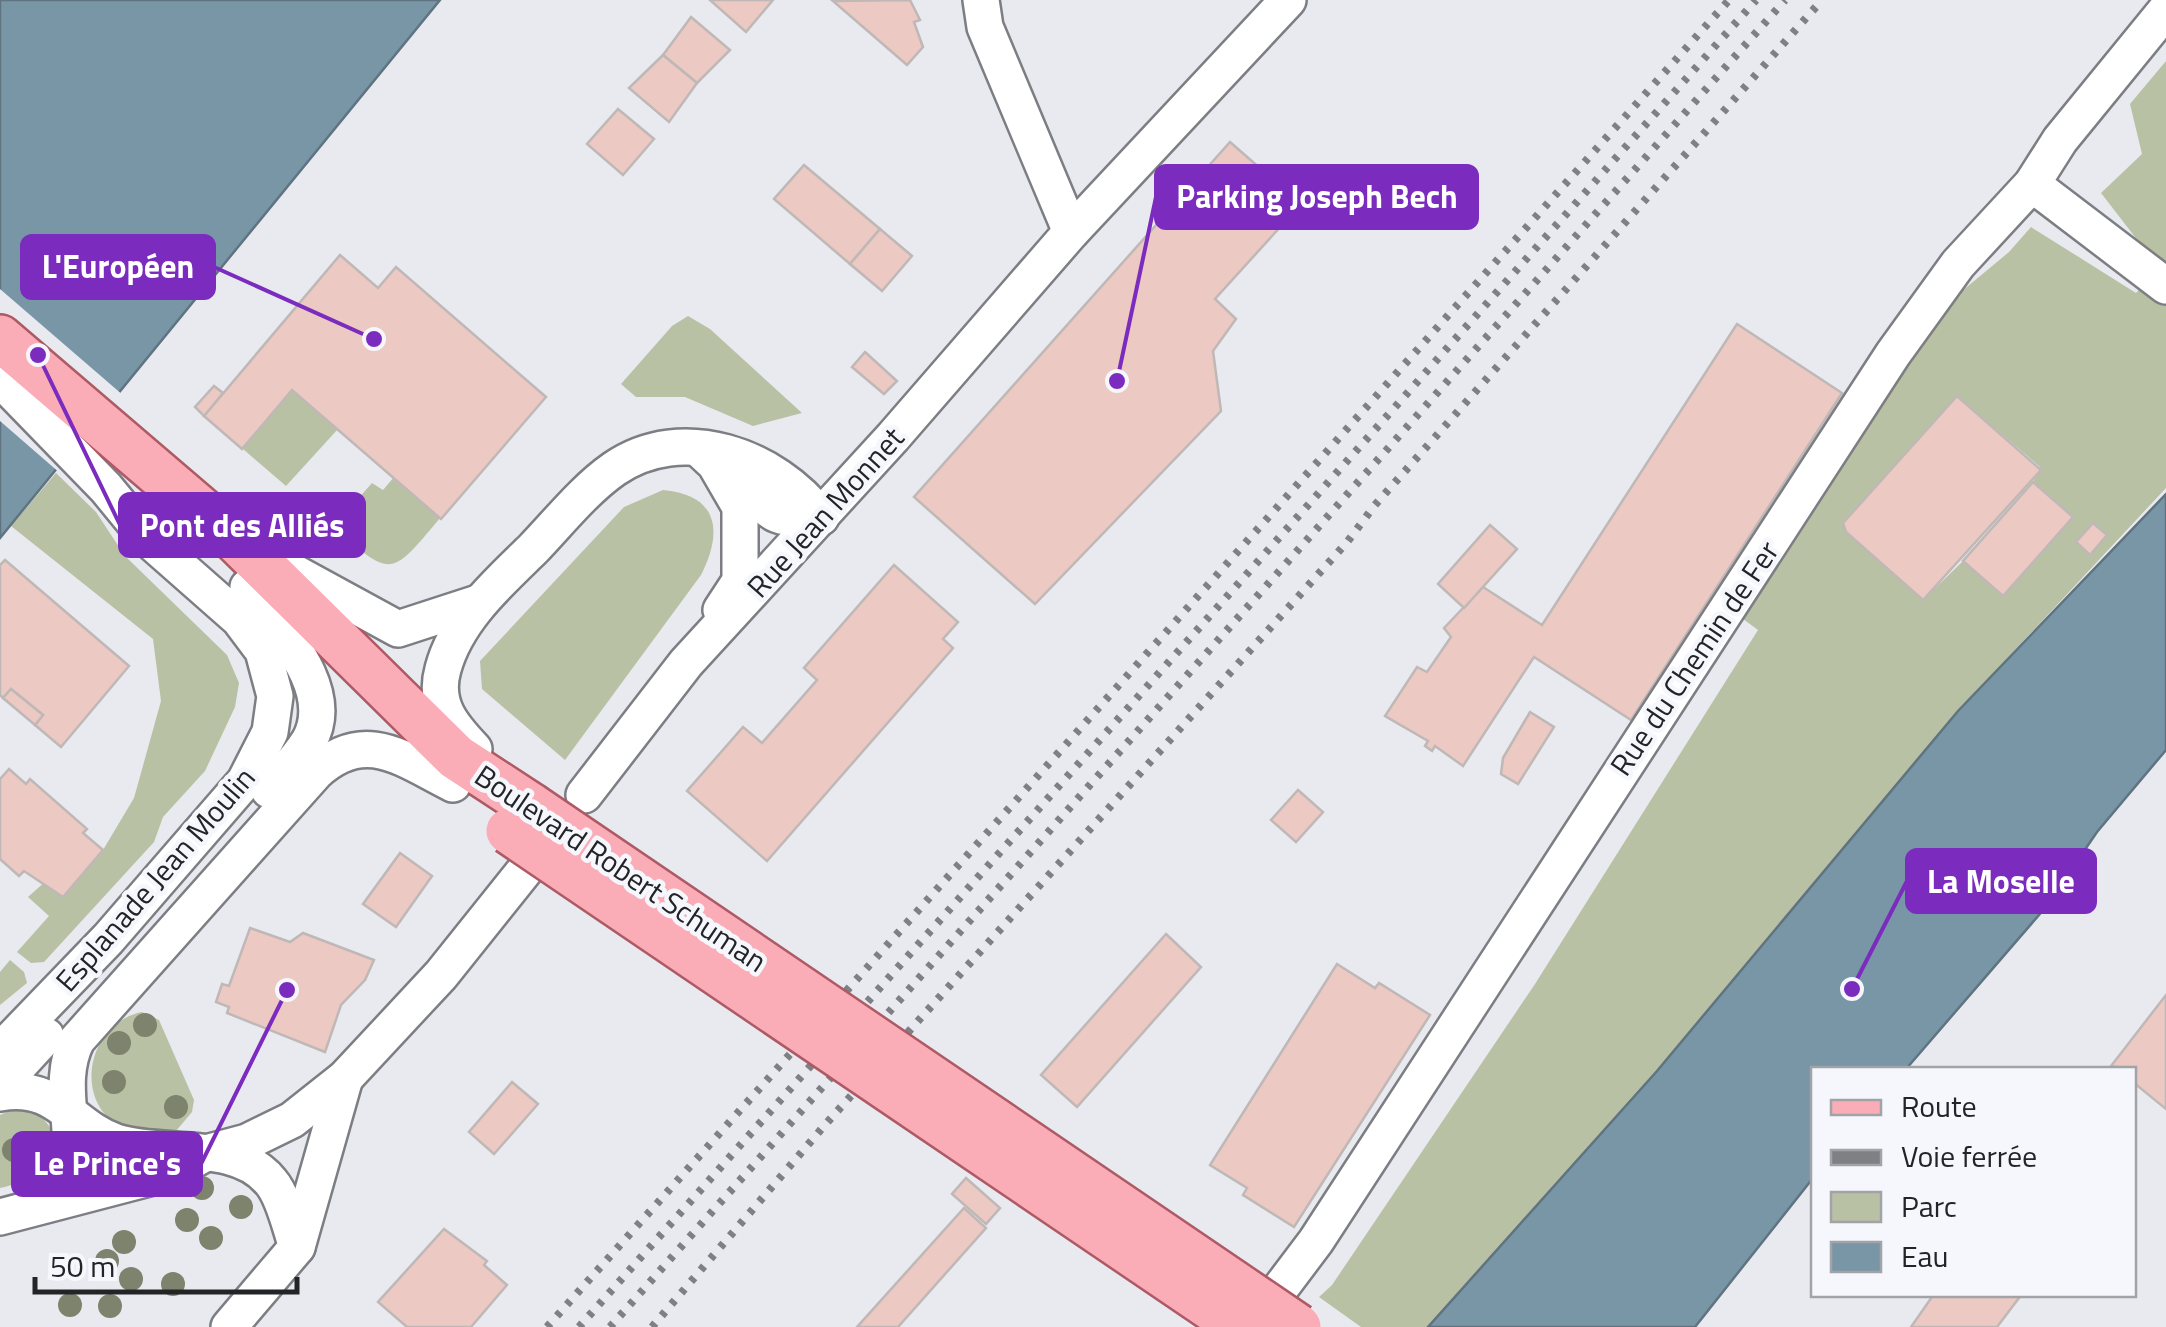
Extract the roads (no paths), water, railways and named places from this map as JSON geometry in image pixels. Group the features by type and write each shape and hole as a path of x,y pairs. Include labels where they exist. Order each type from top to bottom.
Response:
{"main road":[{"name":"Boulevard Robert Schuman","path":"0,338 119,473 236,540 456,757 522,836 1298,1327"},
{"name":"Boulevard Robert Schuman","path":"0,378 119,473 248,587 326,647 407,728 453,784 522,836 1240,1327"}],"street":[{"path":"981,0 985,28 1070,232"},
{"name":"Rue Jean Monnet","path":"584,795 686,664 1070,232 1288,0"},
{"name":"Rue du Chemin de Fer","path":"1251,1327 1316,1240 1893,354 1958,264 2032,184 2060,140 2166,10"},
{"path":"2032,184 2166,286"},
{"path":"0,1217 172,1172 206,1153 272,1132 345,1078 440,975 522,836 447,721 442,703 442,670 478,603 611,471 662,448 700,450 740,477 772,514 796,519 821,516"},
{"path":"686,664 740,580 740,507 715,464 700,450"},
{"name":"Esplanade Jean Moulin","path":"0,1051 108,939 245,781 270,732 275,696 264,651 239,619 147,538 119,473"},
{"path":"236,540 398,629 478,603"},
{"name":"Esplanade Jean Moulin","path":"0,1089 311,738 317,718 314,691 303,664 248,587"},
{"name":"Esplanade Jean Moulin","path":"52,1202 66,1182 73,1151 70,1052 88,1025 329,760 349,751 378,747 453,784"},
{"path":"229,1327 297,1247 345,1078"},
{"path":"0,1089 44,1094 98,1134 117,1142 206,1153 243,1164 272,1182 297,1247"}],"water":[{"path":"0,0 440,0 0,538"},
{"path":"2166,494 2166,750 2097,832 2045,908 1908,1067 1811,1067 1811,1181 1695,1327 1428,1327 1657,1071 1958,711"}],"railway":[{"path":"547,1327 1729,0"},
{"path":"579,1327 1756,0"},
{"path":"610,1327 1785,0"},
{"path":"652,1327 824,1126 1348,541 1375,505 1822,0"}],"place":[{"name":"L'Européen","path":"374,339"},
{"name":"Pont des Alliés","path":"38,355"},
{"name":"Parking Joseph Bech","path":"1117,381"},
{"name":"La Moselle","path":"1852,989"},
{"name":"Le Prince's","path":"287,990"}]}
